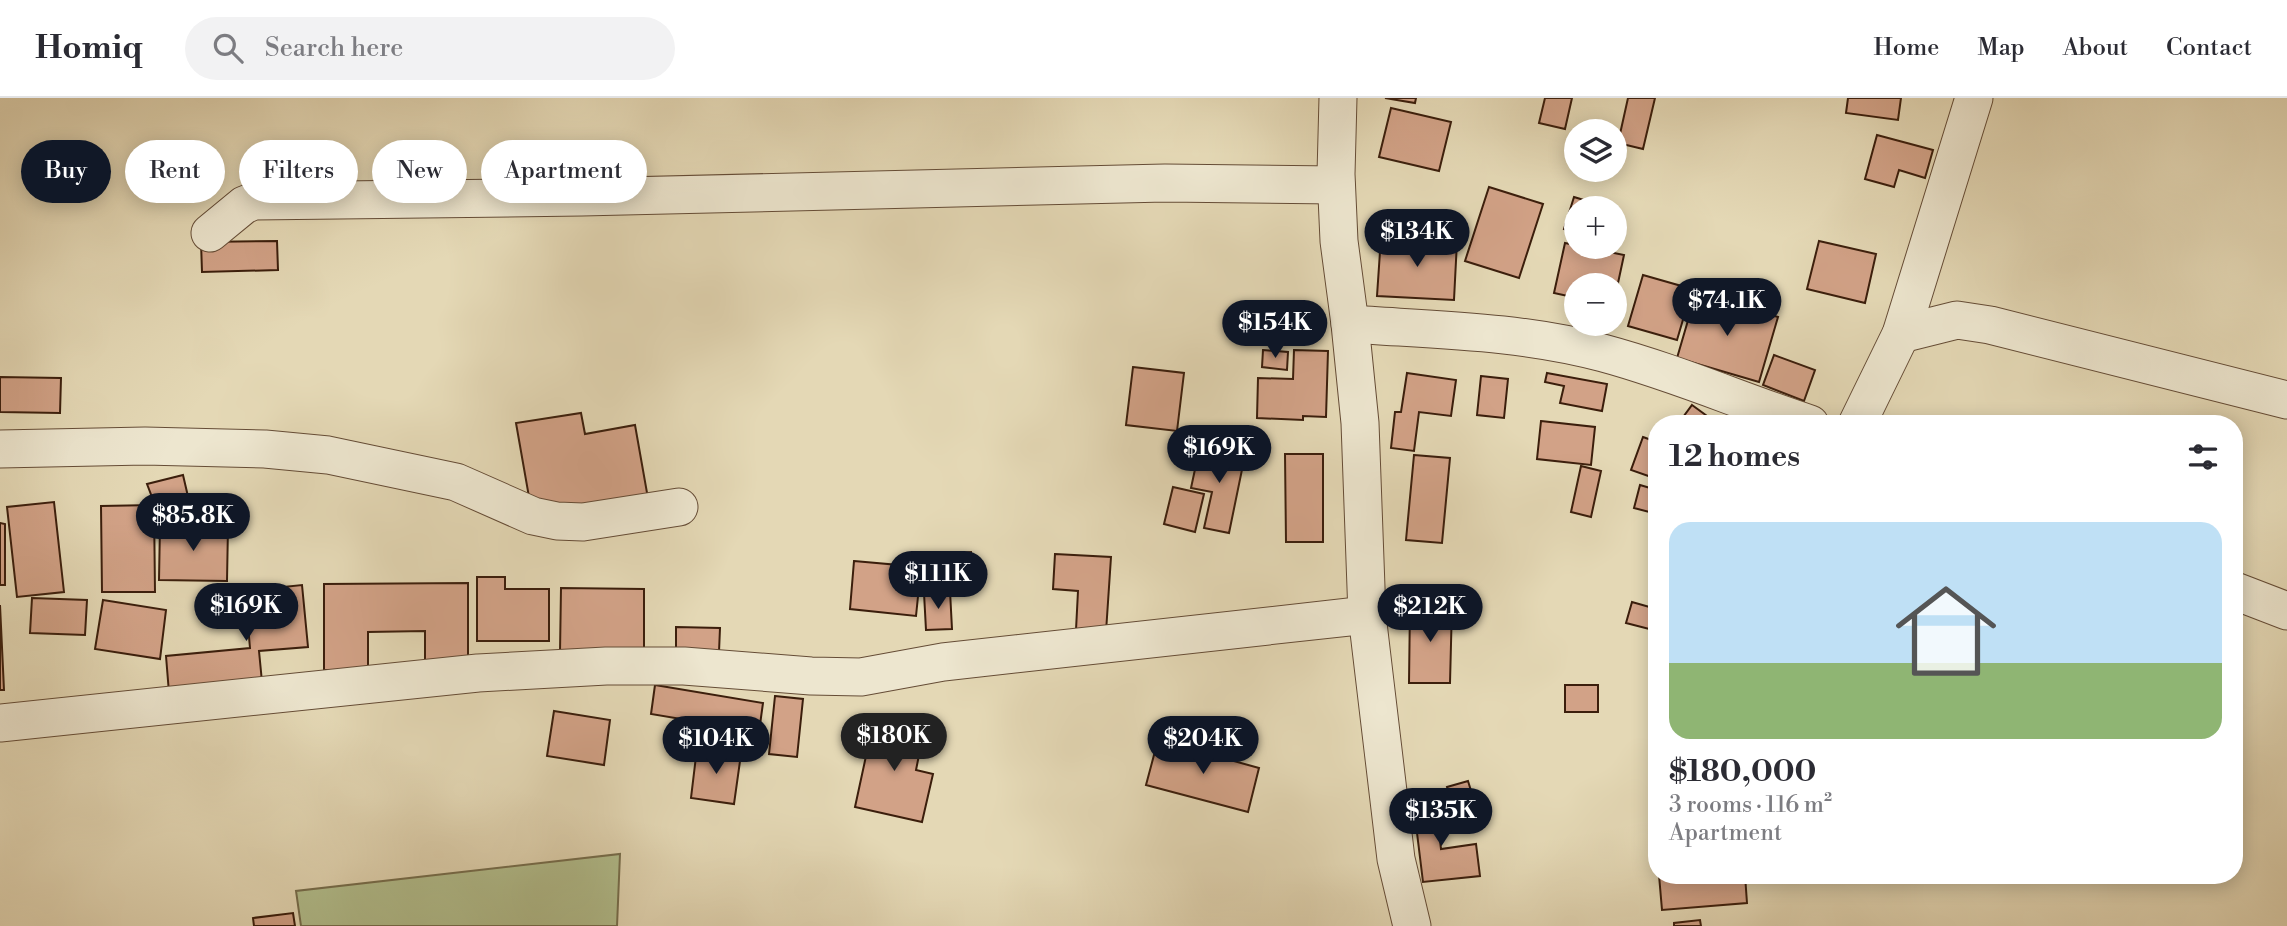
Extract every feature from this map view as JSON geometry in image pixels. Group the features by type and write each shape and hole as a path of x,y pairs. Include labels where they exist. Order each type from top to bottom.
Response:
{"street":[{"path":"1338,98 1336,185 1339,241 1360,423 1367,615 1396,859 1412,926"},
{"path":"1861,415 1900,334 1973,98"},
{"path":"210,233 244,205 254,201 582,197 1152,183 1336,185"},
{"path":"1900,334 1957,320 1990,324 2287,400"},
{"path":"1350,324 1539,340 1602,353 1690,379 1786,415"},
{"path":"0,449 145,446 265,449 328,455 456,482 533,516 557,521 596,521 679,507"},
{"path":"2243,594 2287,611"},
{"path":"0,723 478,673 606,666 684,666 811,676 861,677 943,662 1367,615"}],"green space":[{"path":"620,854 617,926 301,926 296,891"}],"building":[{"path":"1385,98 1416,98 1415,103"},
{"path":"1545,98 1572,98 1567,119 1564,119 1564,129 1539,123"},
{"path":"1628,98 1655,98 1643,149 1627,145 1627,119 1623,119"},
{"path":"1848,98 1901,98 1898,120 1846,113"},
{"path":"1391,108 1451,122 1439,171 1379,157"},
{"path":"1877,135 1933,150 1925,178 1899,170 1894,187 1865,179"},
{"path":"1489,187 1543,204 1519,278 1465,261"},
{"path":"1381,237 1457,241 1454,300 1377,296"},
{"path":"277,241 278,270 202,272 201,242"},
{"path":"1819,241 1876,254 1865,303 1807,289"},
{"path":"1564,248 1564,259 1623,259 1620,273 1564,273 1564,295 1554,293"},
{"path":"1643,275 1692,289 1677,340 1628,326"},
{"path":"1696,293 1778,317 1759,382 1677,358"},
{"path":"1263,350 1288,352 1287,370 1262,367"},
{"path":"1294,350 1328,351 1326,417 1303,416 1303,420 1257,418 1258,378 1293,379"},
{"path":"1774,355 1815,370 1804,401 1763,385"},
{"path":"1133,367 1184,373 1177,431 1126,425"},
{"path":"1407,373 1456,380 1451,416 1419,412 1414,451 1391,448 1395,412 1401,412"},
{"path":"1547,373 1607,384 1602,411 1560,403 1564,386 1545,382"},
{"path":"1481,376 1508,379 1504,418 1477,415"},
{"path":"0,377 61,378 60,413 0,412"},
{"path":"1692,405 1706,415 1685,415"},
{"path":"581,413 585,434 635,425 649,504 532,514 516,423"},
{"path":"1541,421 1595,427 1591,465 1537,459"},
{"path":"1643,437 1648,439 1648,476 1631,470"},
{"path":"1200,446 1245,455 1229,533 1204,528 1212,492 1191,488"},
{"path":"1285,454 1323,454 1323,542 1286,542"},
{"path":"1414,455 1450,458 1442,543 1406,540"},
{"path":"1581,466 1601,471 1591,517 1571,512"},
{"path":"183,475 193,518 160,518 147,484"},
{"path":"1640,485 1648,487 1648,512 1634,508"},
{"path":"1173,487 1204,494 1195,532 1164,524"},
{"path":"54,502 64,592 17,597 7,507"},
{"path":"154,505 155,592 102,592 101,506"},
{"path":"0,523 5,524 5,585 0,585"},
{"path":"160,525 228,526 227,581 159,580"},
{"path":"971,552 973,575 945,578 943,554"},
{"path":"1055,554 1111,557 1106,632 1076,630 1078,591 1053,589"},
{"path":"854,561 921,567 916,616 850,609"},
{"path":"477,577 505,577 505,589 549,589 549,641 477,641"},
{"path":"468,583 468,664 425,665 425,631 368,632 368,670 324,670 324,584"},
{"path":"302,585 308,647 259,651 262,682 169,693 166,656 250,648 245,591"},
{"path":"561,588 644,589 644,653 560,652"},
{"path":"950,591 952,629 926,630 924,593"},
{"path":"32,598 87,600 85,635 30,633"},
{"path":"103,600 166,610 160,659 95,649"},
{"path":"1632,602 1648,607 1648,629 1626,623"},
{"path":"0,605 4,690 0,690"},
{"path":"1410,605 1452,605 1450,683 1409,683"},
{"path":"676,627 720,628 719,652 676,651"},
{"path":"655,685 763,703 759,732 651,714"},
{"path":"1565,685 1598,685 1598,712 1565,712"},
{"path":"775,696 803,699 797,757 769,754"},
{"path":"554,711 610,720 604,765 547,756"},
{"path":"874,719 924,730 916,770 933,774 922,822 855,807"},
{"path":"1158,740 1259,768 1248,812 1146,785"},
{"path":"697,748 741,754 734,804 691,798"},
{"path":"1468,781 1481,823 1459,829 1447,787"},
{"path":"1435,797 1441,849 1476,844 1480,876 1423,882 1413,800"},
{"path":"1660,884 1746,884 1747,903 1662,910"},
{"path":"293,913 295,926 254,926 253,918"},
{"path":"1700,920 1701,926 1674,926 1674,923"}]}
